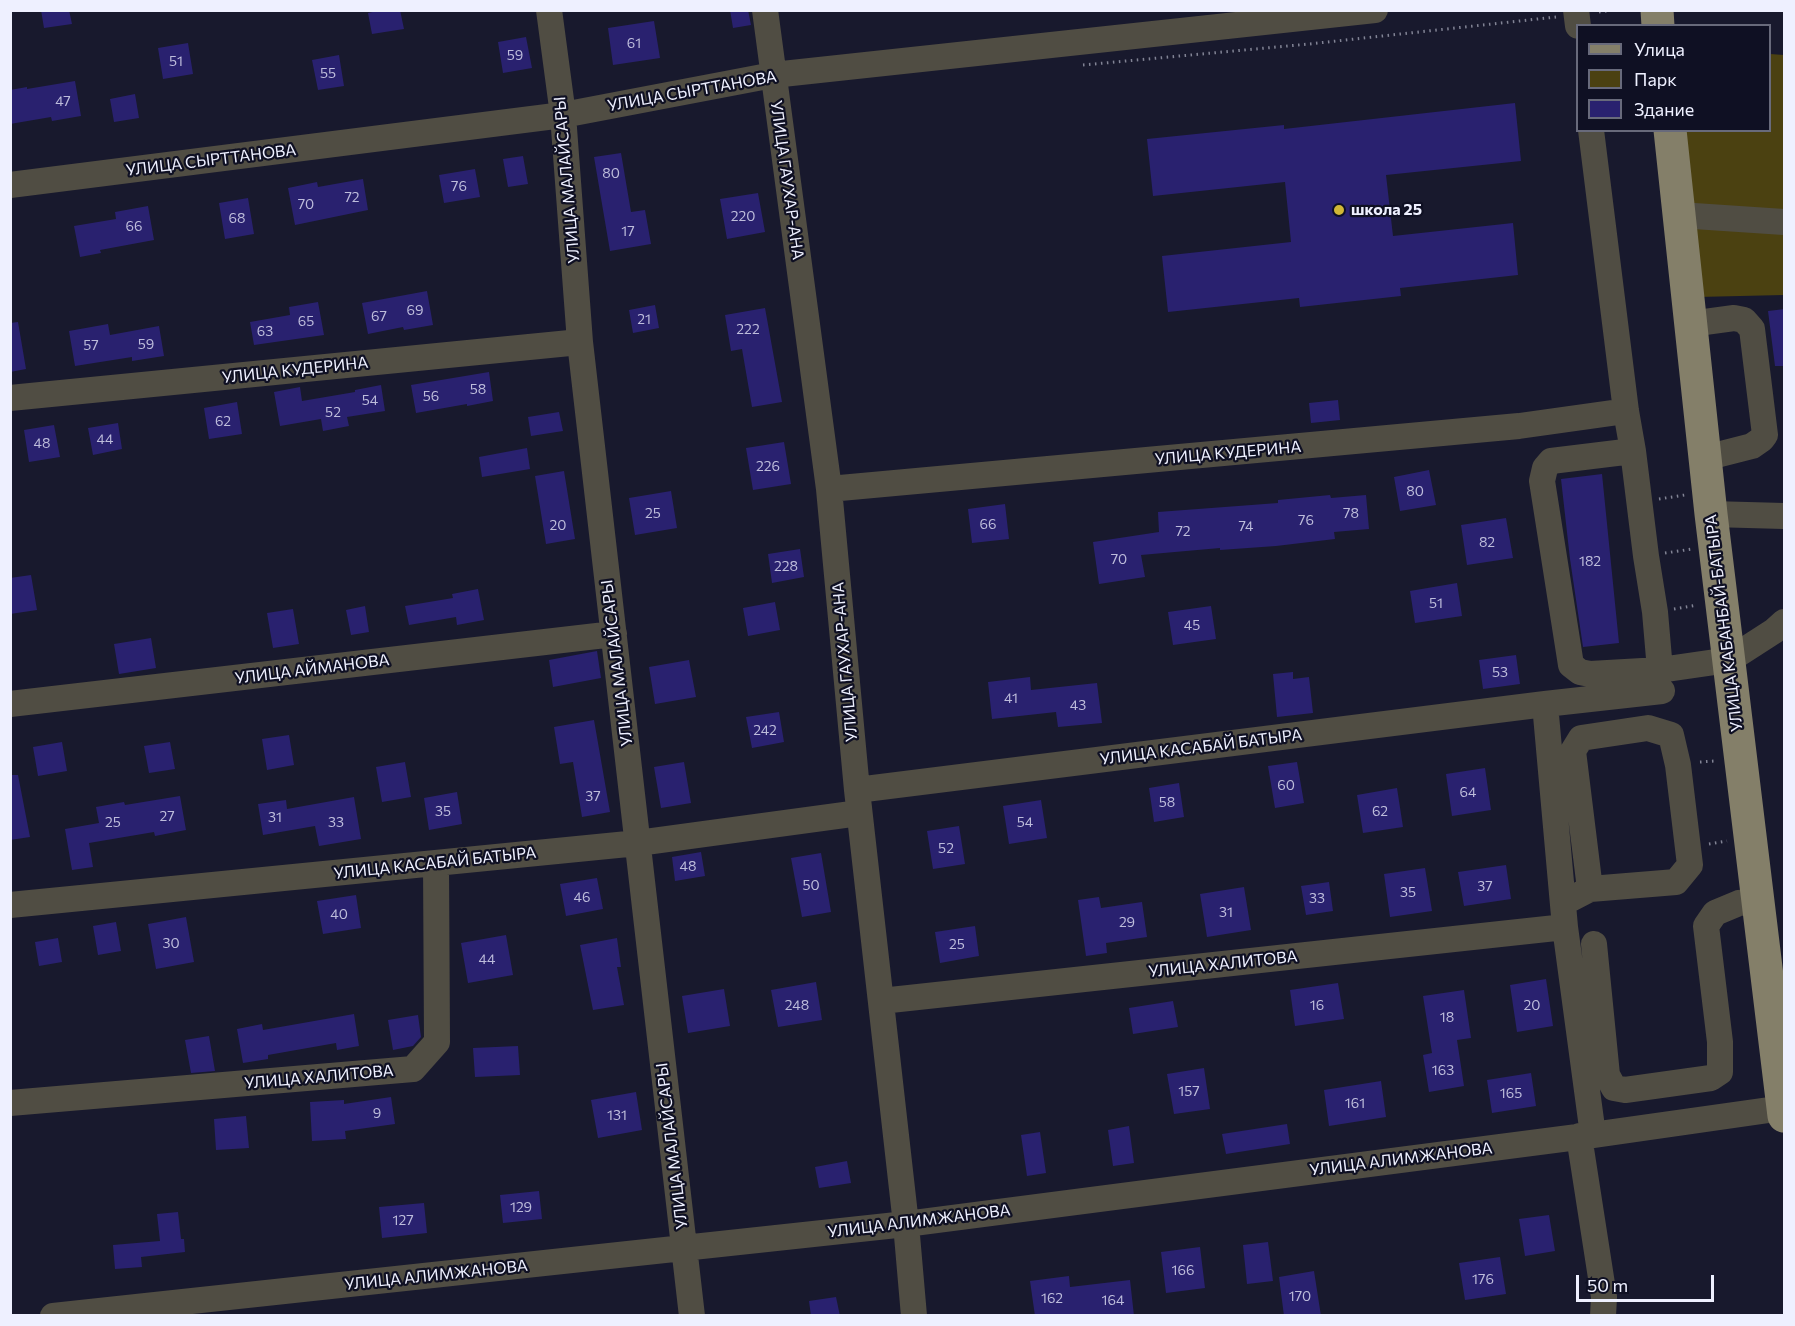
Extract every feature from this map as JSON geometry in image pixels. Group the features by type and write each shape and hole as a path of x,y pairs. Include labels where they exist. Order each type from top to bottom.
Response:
{"main road":[{"name":"УЛИЦА КАБАНБАЙ-БАТЫРА","path":"1670,132 1711,517 1784,1112"}],"street":[{"name":"УЛИЦА МАЛАЙСАРЫ","path":"549,10 563,115 580,342 692,1316"},
{"name":"УЛИЦА ГАУХАР-АНА","path":"765,10 829,489 858,801 906,1224 914,1316"},
{"name":"УЛИЦА СЫРТТАНОВА","path":"10,185 563,115 773,75 1375,10"},
{"path":"1591,132 1626,411 1655,612 1661,681"},
{"path":"1678,215 1785,222"},
{"path":"1690,324 1734,318 1744,321 1752,329 1765,435 1752,446 1705,458"},
{"name":"УЛИЦА КУДЕРИНА","path":"10,398 580,342"},
{"name":"УЛИЦА КУДЕРИНА","path":"829,489 1519,426 1626,411"},
{"path":"1633,451 1551,461 1545,468 1542,481 1571,665 1580,672 1590,674 1661,681 1729,660 1785,622"},
{"path":"1711,517 1785,516"},
{"name":"УЛИЦА АЙМАНОВА","path":"10,704 614,634"},
{"name":"УЛИЦА КАСАБАЙ БАТЫРА","path":"10,905 638,843 858,801 1545,704 1661,681"},
{"path":"1545,704 1564,915 1604,1297 1604,1316"},
{"path":"1564,915 1590,889 1676,882 1690,865 1678,765 1671,735 1648,728 1581,738 1573,751 1590,889"},
{"name":"УЛИЦА ХАЛИТОВА","path":"10,1103 413,1069 437,1042 436,863"},
{"path":"1594,944 1606,1075 1614,1088 1626,1090 1711,1078 1720,1072 1720,1042 1706,926 1715,913 1738,903 1758,901"},
{"name":"УЛИЦА ХАЛИТОВА","path":"881,1001 1564,915"},
{"name":"УЛИЦА АЛИМЖАНОВА","path":"53,1316 906,1224 1784,1112"}],"path":[{"path":"1074,66 1577,17 1614,10"},
{"path":"1640,501 1711,517"},
{"path":"1646,556 1711,517"},
{"path":"1655,612 1721,601"},
{"path":"1678,765 1741,757"},
{"path":"1687,847 1750,838"}],"green space":[{"path":"1771,54 1784,55 1784,295 1697,297 1679,132 1771,132"}],"building":[{"path":"41,10 69,10 72,24 44,28"},
{"path":"400,10 404,29 372,34 368,13"},
{"path":"730,10 748,10 751,25 733,28"},
{"path":"654,21 660,58 613,65 608,28"},
{"path":"526,37 532,68 503,73 498,42"},
{"path":"188,43 193,74 163,79 158,48"},
{"path":"339,55 344,86 318,90 312,60"},
{"path":"75,81 81,116 52,121 51,117 10,124 10,90"},
{"path":"135,94 139,118 114,122 110,99"},
{"name":"школа 25","path":"1515,103 1521,161 1386,175 1393,236 1513,223 1518,275 1400,288 1401,296 1300,307 1299,298 1168,312 1162,256 1291,242 1285,182 1153,196 1147,139 1284,125 1284,129"},
{"path":"621,153 631,212 645,210 651,244 610,251 594,157"},
{"path":"523,156 528,184 508,187 503,159"},
{"path":"475,169 480,197 444,203 439,175"},
{"path":"363,179 368,210 295,225 288,188 317,182 318,187"},
{"path":"758,193 765,232 727,239 720,199"},
{"path":"248,198 254,234 225,239 219,203"},
{"path":"148,206 154,240 100,250 101,253 80,257 74,226 116,219 115,212"},
{"path":"427,291 433,325 404,330 403,327 368,334 362,303"},
{"path":"318,302 324,335 254,345 250,322 290,315 289,307"},
{"path":"655,305 659,328 633,333 629,310"},
{"path":"765,308 782,402 752,407 742,349 731,351 725,315"},
{"path":"1785,309 1785,366 1775,366 1768,311"},
{"path":"18,322 26,369 10,372 10,323"},
{"path":"108,324 110,335 159,326 164,356 132,361 132,357 75,366 69,331"},
{"path":"489,372 493,401 416,413 411,385"},
{"path":"381,385 385,411 347,417 349,426 323,431 321,419 280,426 274,392 300,387 302,401"},
{"path":"1338,400 1340,420 1311,423 1309,403"},
{"path":"237,402 242,434 209,439 204,408"},
{"path":"559,412 563,431 531,436 528,417"},
{"path":"118,423 122,449 93,455 88,428"},
{"path":"54,425 60,457 29,462 24,430"},
{"path":"784,442 791,484 753,490 746,448"},
{"path":"527,448 530,469 482,477 479,457"},
{"path":"1429,470 1436,505 1400,511 1394,477"},
{"path":"564,471 575,539 546,544 535,476"},
{"path":"1602,474 1619,643 1583,647 1561,479"},
{"path":"671,491 677,528 635,535 629,498"},
{"path":"1330,495 1331,498 1366,495 1369,529 1334,532 1335,539 1276,546 1141,555 1145,577 1099,584 1093,542 1159,532 1158,512 1278,503 1278,500"},
{"path":"1005,504 1009,539 972,543 968,509"},
{"path":"1506,518 1513,558 1467,565 1461,525"},
{"path":"800,549 804,577 772,583 768,554"},
{"path":"31,575 37,610 10,614 10,578"},
{"path":"1457,583 1462,616 1415,623 1410,591"},
{"path":"478,589 484,620 457,625 456,617 409,625 405,606 453,598 452,594"},
{"path":"775,602 780,630 748,636 743,608"},
{"path":"365,606 369,632 351,635 346,610"},
{"path":"1211,606 1216,639 1173,645 1168,612"},
{"path":"293,609 299,644 273,648 267,613"},
{"path":"151,638 156,668 119,674 114,644"},
{"path":"597,651 601,678 553,687 549,660"},
{"path":"1516,655 1520,684 1483,689 1479,660"},
{"path":"689,660 696,697 655,704 649,667"},
{"path":"1293,672 1293,679 1309,677 1313,713 1277,717 1273,674"},
{"path":"1030,677 1031,690 1097,683 1102,723 1058,727 1056,712 992,719 988,682"},
{"path":"779,712 784,742 752,748 746,717"},
{"path":"594,720 610,812 582,817 573,762 560,764 554,727"},
{"path":"289,735 294,765 267,770 262,739"},
{"path":"62,742 67,771 38,776 33,747"},
{"path":"170,742 175,769 149,773 144,746"},
{"path":"405,762 411,797 382,802 376,767"},
{"path":"684,762 691,803 661,808 654,767"},
{"path":"1297,762 1304,803 1275,808 1268,766"},
{"path":"1485,768 1491,810 1452,816 1446,774"},
{"path":"10,775 18,775 30,837 10,840"},
{"path":"1179,783 1184,817 1154,822 1149,788"},
{"path":"1397,788 1403,827 1363,833 1357,795"},
{"path":"457,792 462,824 429,830 424,798"},
{"path":"180,796 186,830 155,836 154,832 89,843 93,867 72,870 65,829 99,823 96,807"},
{"path":"354,797 361,839 319,846 315,826 263,835 258,804 286,800 287,809"},
{"path":"1041,800 1047,838 1009,844 1003,806"},
{"path":"959,826 965,864 933,869 927,831"},
{"path":"701,852 705,876 675,881 672,857"},
{"path":"821,853 831,912 802,917 791,858"},
{"path":"1506,865 1511,899 1464,906 1458,872"},
{"path":"1425,868 1432,911 1390,917 1384,874"},
{"path":"597,878 603,909 566,916 560,884"},
{"path":"1329,882 1333,911 1306,915 1301,886"},
{"path":"1244,887 1251,930 1207,937 1200,894"},
{"path":"356,895 361,928 323,934 317,901"},
{"path":"1099,897 1101,908 1142,902 1147,937 1106,943 1107,953 1086,956 1078,900"},
{"path":"186,917 194,962 156,969 148,924"},
{"path":"116,922 121,951 98,955 93,926"},
{"path":"975,926 979,956 940,963 935,932"},
{"path":"506,935 513,975 468,983 461,943"},
{"path":"58,938 62,962 39,966 35,942"},
{"path":"617,938 621,967 617,967 624,1005 593,1010 580,945"},
{"path":"1546,979 1553,1026 1517,1032 1510,985"},
{"path":"816,982 822,1020 778,1027 771,990"},
{"path":"1338,983 1344,1019 1295,1026 1290,990"},
{"path":"724,989 730,1026 688,1033 682,996"},
{"path":"1464,990 1471,1038 1457,1040 1464,1086 1429,1092 1423,1055 1432,1053 1423,996"},
{"path":"1173,1001 1178,1027 1133,1034 1129,1008"},
{"path":"354,1014 359,1046 337,1050 336,1043 268,1055 268,1059 243,1063 237,1029 262,1024 263,1030"},
{"path":"418,1015 421,1037 413,1046 393,1050 388,1020"},
{"path":"209,1036 215,1071 191,1073 185,1040"},
{"path":"518,1046 520,1075 475,1077 473,1048"},
{"path":"1204,1068 1210,1109 1174,1114 1167,1074"},
{"path":"1531,1073 1536,1106 1492,1113 1487,1080"},
{"path":"1381,1081 1386,1117 1329,1126 1324,1090"},
{"path":"636,1092 642,1130 598,1138 591,1100"},
{"path":"391,1097 395,1124 345,1131 346,1139 312,1141 310,1102 344,1100 344,1104"},
{"path":"246,1116 249,1148 216,1150 214,1119"},
{"path":"1287,1124 1290,1144 1226,1154 1222,1134"},
{"path":"1129,1126 1134,1163 1113,1166 1108,1130"},
{"path":"1040,1132 1046,1173 1027,1176 1021,1135"},
{"path":"847,1161 851,1183 819,1188 815,1167"},
{"path":"539,1191 542,1219 503,1223 500,1195"},
{"path":"424,1203 427,1233 382,1238 379,1207"},
{"path":"178,1212 185,1252 141,1257 142,1267 115,1269 113,1245 160,1241 157,1214"},
{"path":"1549,1215 1555,1251 1525,1256 1519,1219"},
{"path":"1268,1242 1273,1281 1247,1284 1243,1245"},
{"path":"1200,1247 1205,1288 1166,1293 1161,1252"},
{"path":"1500,1257 1506,1294 1465,1300 1459,1263"},
{"path":"1314,1271 1321,1316 1284,1316 1279,1277"},
{"path":"1069,1276 1070,1287 1130,1280 1134,1316 1035,1316 1030,1281"},
{"path":"836,1297 840,1316 811,1316 809,1301"}],"place":[{"name":"школа 25","path":"1339,210"}]}
